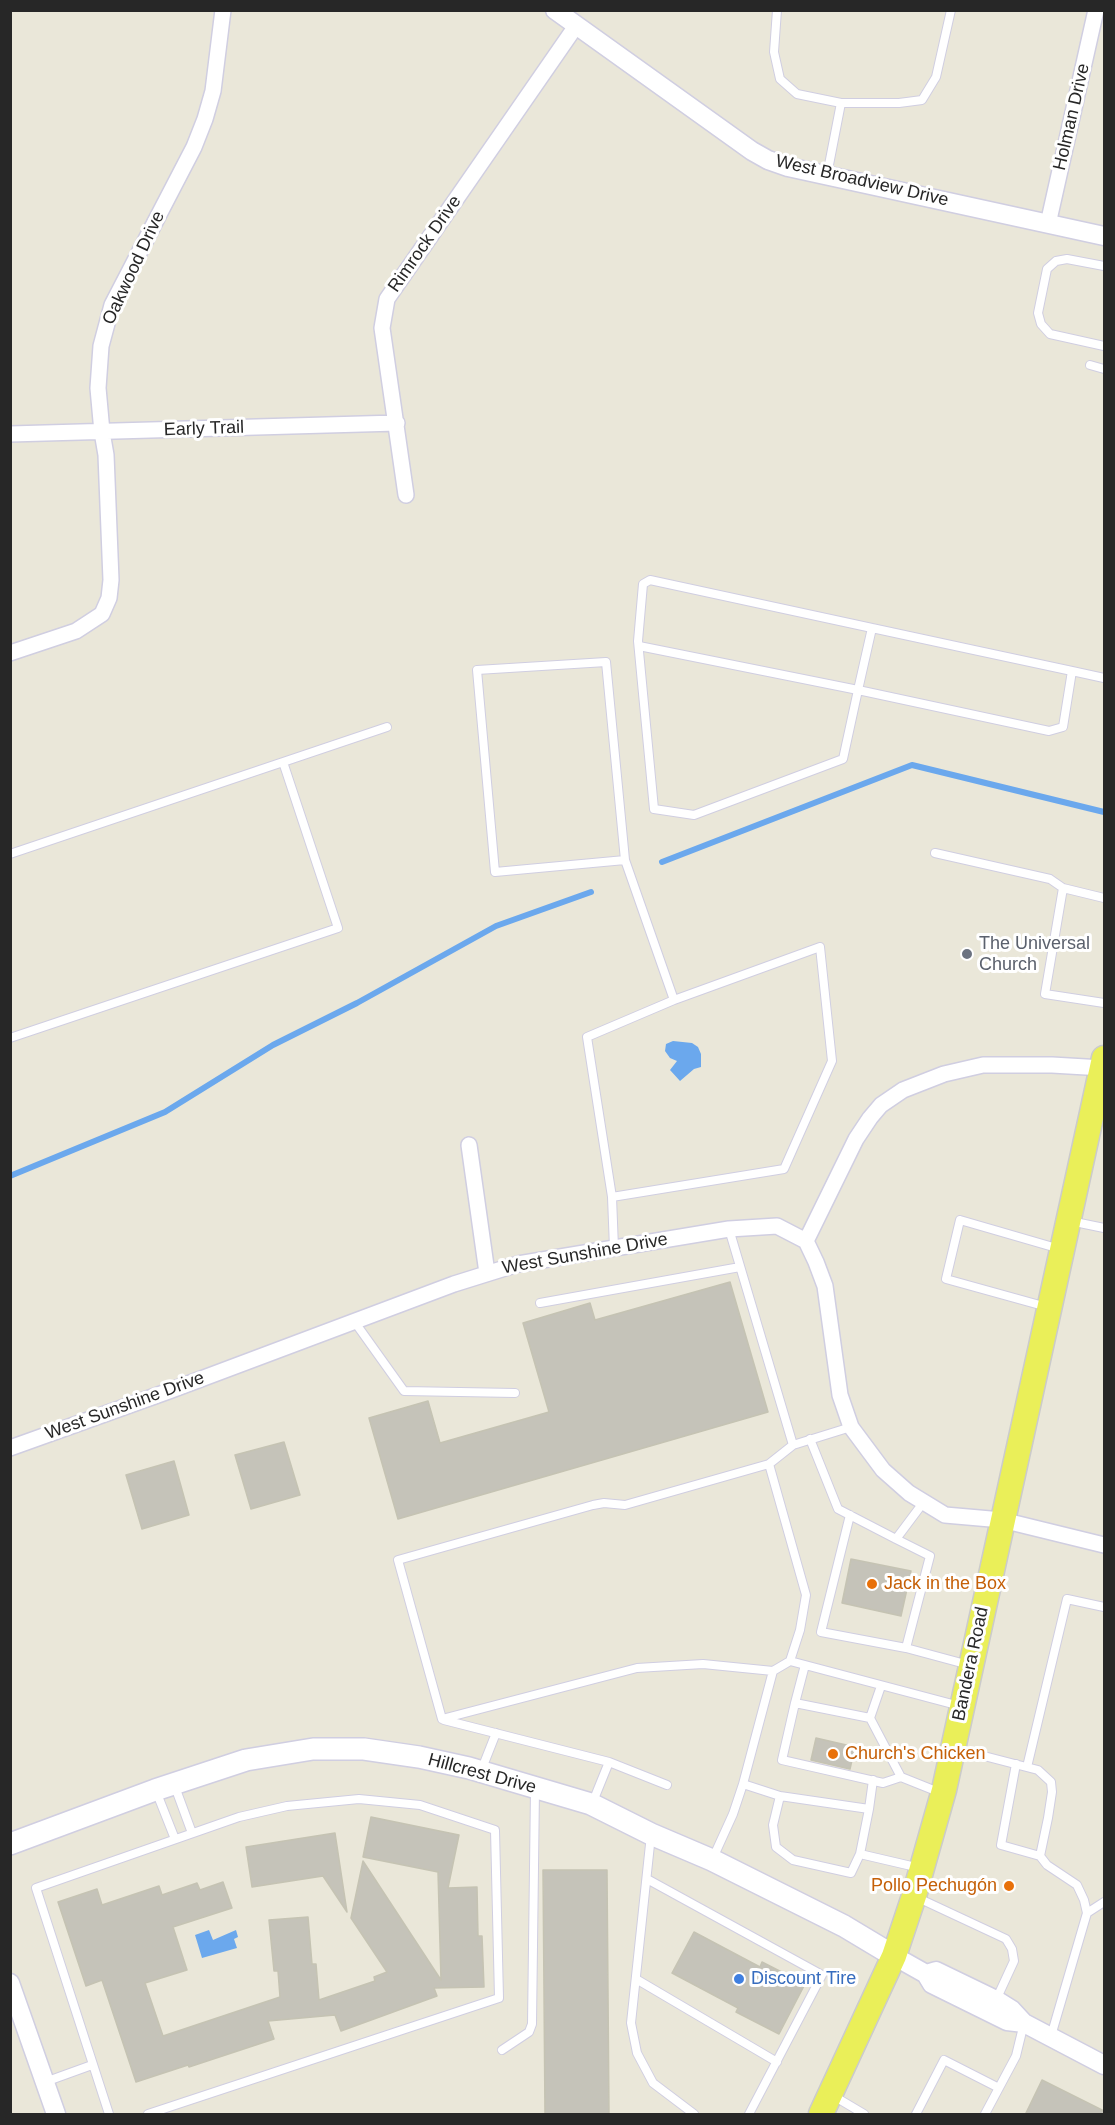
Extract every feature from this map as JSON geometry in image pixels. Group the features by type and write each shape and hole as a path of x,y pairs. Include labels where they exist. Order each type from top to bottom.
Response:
{"main road":[{"name":"Bandera Road","path":"825,2104 894,1956 914,1896 942,1794 1103,1063"},
{"name":"Hillcrest Drive","path":"10,1844 246,1760 313,1749 364,1749 419,1757 481,1771 591,1804 651,1834 712,1860 844,1926 894,1956"}],"street":[{"name":"Oakwood Drive","path":"10,653 76,631 102,614 109,598 111,580 106,455 98,388 106,325 122,286 194,147 205,119 213,91 223,10"},
{"name":"West Broadview Drive","path":"555,10 752,151 768,160 788,167 1104,236"},
{"name":"Holman Drive","path":"1048,224 1096,10"},
{"name":"Rimrock Drive","path":"406,495 382,328 387,299 576,26"},
{"name":"Early Trail","path":"10,435 397,423"},
{"path":"1103,1063 983,1065 944,1074 903,1090 881,1105 856,1139 806,1241 825,1286 840,1395 851,1428 883,1470 923,1503 945,1515 1002,1520 1104,1545"},
{"path":"470,1145 487,1273"},
{"name":"West Sunshine Drive","path":"10,1448 354,1321 518,1264 729,1229 777,1226 806,1241"},
{"name":"Hillcrest Drive","path":"894,1956 926,1974 932,1984 1007,2021 1024,2023"},
{"name":"Hillcrest Drive","path":"926,1974 936,1971 996,2000 1012,2010 1024,2023 1104,2065"},
{"path":"10,1983 56,2115"}],"lane":[{"path":"777,10 774,52 780,79 797,94 841,103 899,103 922,100 936,76 951,10"},
{"path":"827,175 841,103"},
{"path":"1104,266 1067,259 1056,261 1047,269 1038,313 1041,324 1050,334 1104,346"},
{"path":"1090,365 1104,369"},
{"path":"873,628 843,759 694,815 654,809 639,646 643,584 650,580 873,628 1104,678"},
{"path":"639,646 1048,731 1063,727 1072,671"},
{"path":"625,860 495,872 477,670 606,662 625,860 674,1000"},
{"path":"10,854 387,727"},
{"path":"10,1038 338,928 283,762"},
{"path":"935,853 1050,879 1063,888 1104,898"},
{"path":"1063,888 1046,994 1104,1003"},
{"path":"612,1197 784,1169 832,1061 820,946 674,1000 587,1037 612,1197 614,1248"},
{"path":"1050,1308 946,1278 960,1220 1062,1250"},
{"path":"1069,1221 1104,1228"},
{"path":"729,1229 793,1444"},
{"path":"540,1303 740,1267"},
{"path":"354,1321 404,1392 515,1393"},
{"path":"442,1719 398,1560 593,1505 604,1503 625,1505 769,1464 793,1444 851,1428"},
{"path":"810,1439 838,1509 930,1557 906,1648"},
{"path":"442,1719 637,1668 704,1664 773,1671 790,1661 800,1630 806,1595 769,1464"},
{"path":"896,1539 923,1503"},
{"path":"850,1515 821,1632 906,1648 971,1666"},
{"path":"1027,1767 1067,1599 1104,1607"},
{"path":"790,1661 962,1707"},
{"path":"805,1665 782,1760 883,1783 901,1778 942,1794"},
{"path":"712,1860 733,1814 743,1784 773,1671"},
{"path":"881,1686 870,1718 901,1778"},
{"path":"795,1703 870,1718"},
{"path":"442,1719 609,1762 667,1785"},
{"path":"481,1771 496,1733"},
{"path":"953,1748 1038,1770 1051,1782 1048,1818 1040,1856"},
{"path":"591,1804 609,1762"},
{"path":"1016,1764 1001,1845 1040,1856 1047,1865 1077,1885 1087,1913 1051,2037"},
{"path":"780,1796 773,1825 776,1847 793,1860 851,1873 860,1854 873,1780"},
{"path":"743,1784 780,1796 869,1809"},
{"path":"165,1787 192,1833"},
{"path":"165,1787 175,1839"},
{"path":"502,2050 529,2032 532,2024 535,1788"},
{"path":"110,2115 36,1888 239,1817 287,1806 359,1799 420,1804 495,1830 500,1998 148,2115"},
{"path":"651,1834 631,2023 638,2053 653,2084 694,2115"},
{"path":"860,1854 922,1868"},
{"path":"648,1879 822,1975 749,2115"},
{"path":"914,1896 1006,1939 1012,1949 1014,1961 996,2000"},
{"path":"1087,1913 1104,1902"},
{"path":"636,1979 777,2062"},
{"path":"986,2115 1016,2056 1024,2023"},
{"path":"916,2115 944,2060 999,2088"},
{"path":"45,2082 92,2065"},
{"path":"825,2104 864,2115"}],"water":[{"path":"673,1041 692,1043 698,1047 701,1054 701,1067 694,1069 680,1081 670,1070 677,1061 670,1058 665,1051 666,1044"},
{"path":"209,1930 213,1940 236,1930 238,1937 234,1939 237,1948 202,1958 195,1935"}],"building":[{"path":"730,1282 768,1412 398,1519 369,1418 428,1401 440,1443 549,1412 523,1323 590,1303 595,1320"},
{"path":"284,1442 300,1495 251,1509 235,1455"},
{"path":"174,1461 189,1515 142,1529 126,1475"},
{"path":"851,1559 911,1571 901,1616 842,1603"},
{"name":"Church's Chicken","path":"816,1738 855,1747 850,1769 811,1760"},
{"path":"371,1817 459,1835 448,1888 477,1887 478,1936 482,1936 484,1987 434,1988 437,1996 341,2031 335,2015 268,2021 274,2039 136,2082 102,1980 86,1986 58,1902 97,1889 102,1905 159,1886 162,1895 197,1883 200,1890 223,1882 232,1908 173,1927 187,1970 145,1983 163,2036 280,1997 278,1971 274,1971 269,1920 308,1917 312,1964 316,1964 319,2000 375,1981 374,1977 387,1972 351,1918 363,1861 441,1980 438,1872 363,1857"},
{"path":"335,1833 347,1912 323,1876 252,1887 246,1847"},
{"path":"543,1870 607,1870 609,2115 545,2115"},
{"name":"Discount Tire","path":"694,1932 760,1967 762,1962 805,1984 779,2034 736,2012 738,2008 672,1973"},
{"path":"1042,2080 1104,2111 1104,2115 1025,2115"}],"waterway":[{"path":"662,862 912,765 1104,812"},
{"path":"10,1176 165,1112 273,1045 357,1003 496,926 591,892"}],"place":[{"name":"The Universal Church","path":"967,954"},
{"name":"Jack in the Box","path":"872,1584"},
{"name":"Church's Chicken","path":"833,1754"},
{"name":"Pollo Pechugón","path":"1009,1886"},
{"name":"Discount Tire","path":"739,1979"}]}
